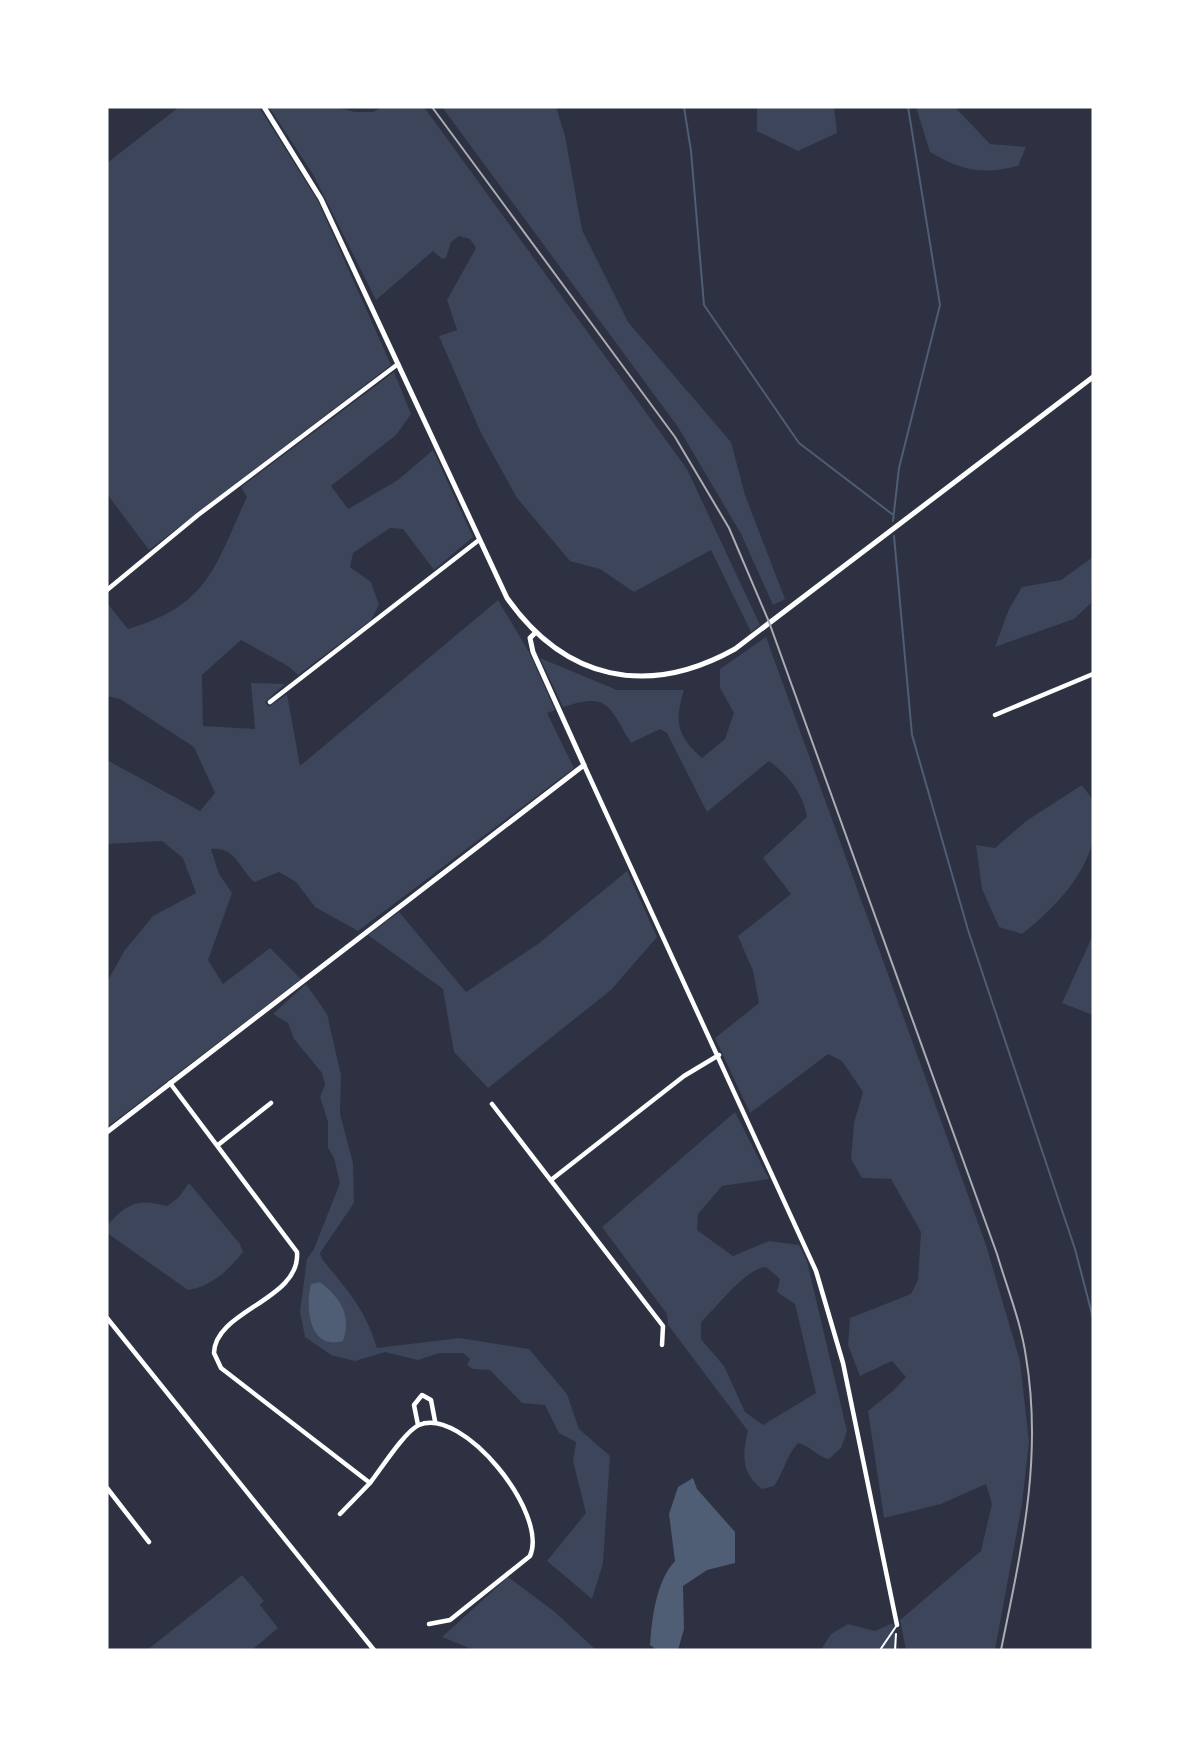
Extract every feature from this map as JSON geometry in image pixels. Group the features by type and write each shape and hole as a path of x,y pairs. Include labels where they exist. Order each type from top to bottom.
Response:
{"street":[{"path":"264,107 311,179 507,598 534,633 572,659 612,674 667,675 710,663 735,649 1093,376"},
{"path":"107,590 187,523 398,364"},
{"path":"270,702 479,540"},
{"path":"534,633 530,638 533,652 803,1238 820,1283 849,1388 897,1625"},
{"path":"995,715 1093,674"},
{"path":"107,1132 584,765"},
{"path":"551,1180 684,1076 719,1055"},
{"path":"170,1083 295,1245 298,1260 288,1281 222,1333 214,1348 216,1361 229,1375 370,1483"},
{"path":"218,1145 271,1104"},
{"path":"492,1104 663,1326 662,1345"},
{"path":"107,1318 374,1650"},
{"path":"418,1425 414,1405 422,1395 432,1401 435,1421"},
{"path":"340,1514 370,1483 418,1425 435,1421 450,1427 505,1473 533,1528 534,1548 525,1562 450,1620 429,1624"},
{"path":"107,1488 149,1542"}],"lane":[{"path":"880,1650 897,1625"}],"path":[{"path":"895,1650 897,1625"}],"shaded area":[{"path":"179,107 259,107 318,201 391,365 149,550 107,494 107,163"},
{"path":"269,107 336,107 355,112 373,112 382,107 424,107 687,469 760,625 751,632 711,550 634,592 600,569 570,561 517,498 481,433 439,336 457,330 447,300 476,248 470,239 459,236 451,242 446,258 442,259 433,251 376,300 314,176"},
{"path":"442,107 556,107 565,136 582,230 628,322 731,442 745,495 785,599 773,605 741,534 678,427"},
{"path":"757,107 834,107 837,133 798,151 757,131"},
{"path":"916,107 955,107 990,144 1026,147 1018,166 973,170 930,152"},
{"path":"394,372 411,414 396,435 331,486 348,509 398,480 433,450 473,537 434,570 403,529 390,528 353,553 350,567 371,582 379,605 371,620 298,675 288,666 241,640 202,675 203,726 255,729 251,683 285,684 265,702 269,707 287,694 300,766 498,600 529,652 555,710 547,713 574,768 358,931 315,907 296,882 279,872 254,882 231,854 211,849 219,874 232,893 208,960 223,984 270,948 301,979 110,1125 107,1123 107,982 125,950 153,916 196,893 183,858 162,841 107,844 107,760 200,811 215,793 194,747 120,699 107,696 107,603 128,629 177,608 193,595 217,562 247,497 241,487"},
{"path":"1093,557 1091,603 1074,619 995,647 1009,609 1022,587 1061,580"},
{"path":"766,637 986,1245 1020,1361 1029,1442 1022,1504 995,1650 906,1650 900,1620 981,1551 992,1504 986,1484 941,1504 884,1518 868,1411 906,1377 892,1361 860,1376 848,1345 850,1318 911,1294 918,1280 921,1232 891,1179 862,1178 851,1159 854,1123 863,1092 842,1061 828,1054 750,1113 715,1038 759,1003 753,971 738,936 791,894 763,858 807,817 802,800 788,779 769,761 707,812 667,733 660,729 631,743 606,705 590,701 563,707 540,658 617,690 684,690 679,711 680,728 687,743 702,758 725,739 734,713 720,688 720,669"},
{"path":"1082,785 1092,801 1095,823 1086,860 1077,877 1051,908 1022,934 999,927 982,889 976,845 995,848 1026,821"},
{"path":"627,871 657,937 611,990 488,1088 454,1052 443,989 368,935 399,912 466,992 538,944"},
{"path":"1093,935 1093,1015 1062,1003"},
{"path":"306,984 327,1014 341,1075 340,1114 353,1163 354,1203 320,1253 322,1259 361,1310 377,1348 459,1338 529,1349 567,1394 579,1429 610,1456 603,1563 592,1599 547,1561 586,1513 573,1461 576,1442 559,1433 545,1405 522,1403 490,1370 473,1369 467,1365 470,1359 463,1353 439,1353 418,1360 385,1352 355,1361 331,1355 305,1337 300,1312 307,1259 314,1249 340,1183 334,1158 328,1148 328,1122 320,1097 325,1085 322,1073 294,1039 288,1023 273,1014"},
{"path":"735,1112 769,1179 722,1186 698,1214 697,1230 733,1256 769,1241 799,1245 807,1261 847,1431 841,1448 829,1459 798,1443 774,1486 762,1489 755,1483 747,1470 744,1456 748,1431 668,1325 667,1314 602,1227","holes":["766,1267 780,1279 777,1292 795,1304 816,1393 763,1425 745,1412 724,1366 701,1339 701,1322 732,1289 758,1269"]},
{"path":"189,1183 240,1244 243,1252 219,1277 188,1290 107,1233 107,1225 134,1204 148,1202 167,1206 178,1198"},
{"path":"320,1282 342,1307 346,1323 343,1341 323,1340 312,1325 309,1293 311,1284"},
{"path":"693,1478 697,1489 735,1532 735,1563 707,1570 683,1586 684,1629 678,1650 657,1650 650,1645 654,1612 663,1579 675,1561 669,1514 678,1487"},
{"path":"242,1575 264,1601 260,1605 278,1628 252,1650 147,1650"},
{"path":"508,1577 555,1612 596,1650 474,1650 442,1637"},
{"path":"893,1623 898,1650 821,1650 831,1634 848,1624 875,1631"}],"waterway":[{"path":"684,107 691,151 704,305 799,443 892,514"},
{"path":"893,521 899,468 940,305 908,107"},
{"path":"894,536 912,735 968,930 1075,1249 1093,1318"}],"railway":[{"path":"432,107 675,437 729,528 769,622 997,1254 1024,1344 1031,1395 1031,1468 1022,1541 1001,1650"}]}
